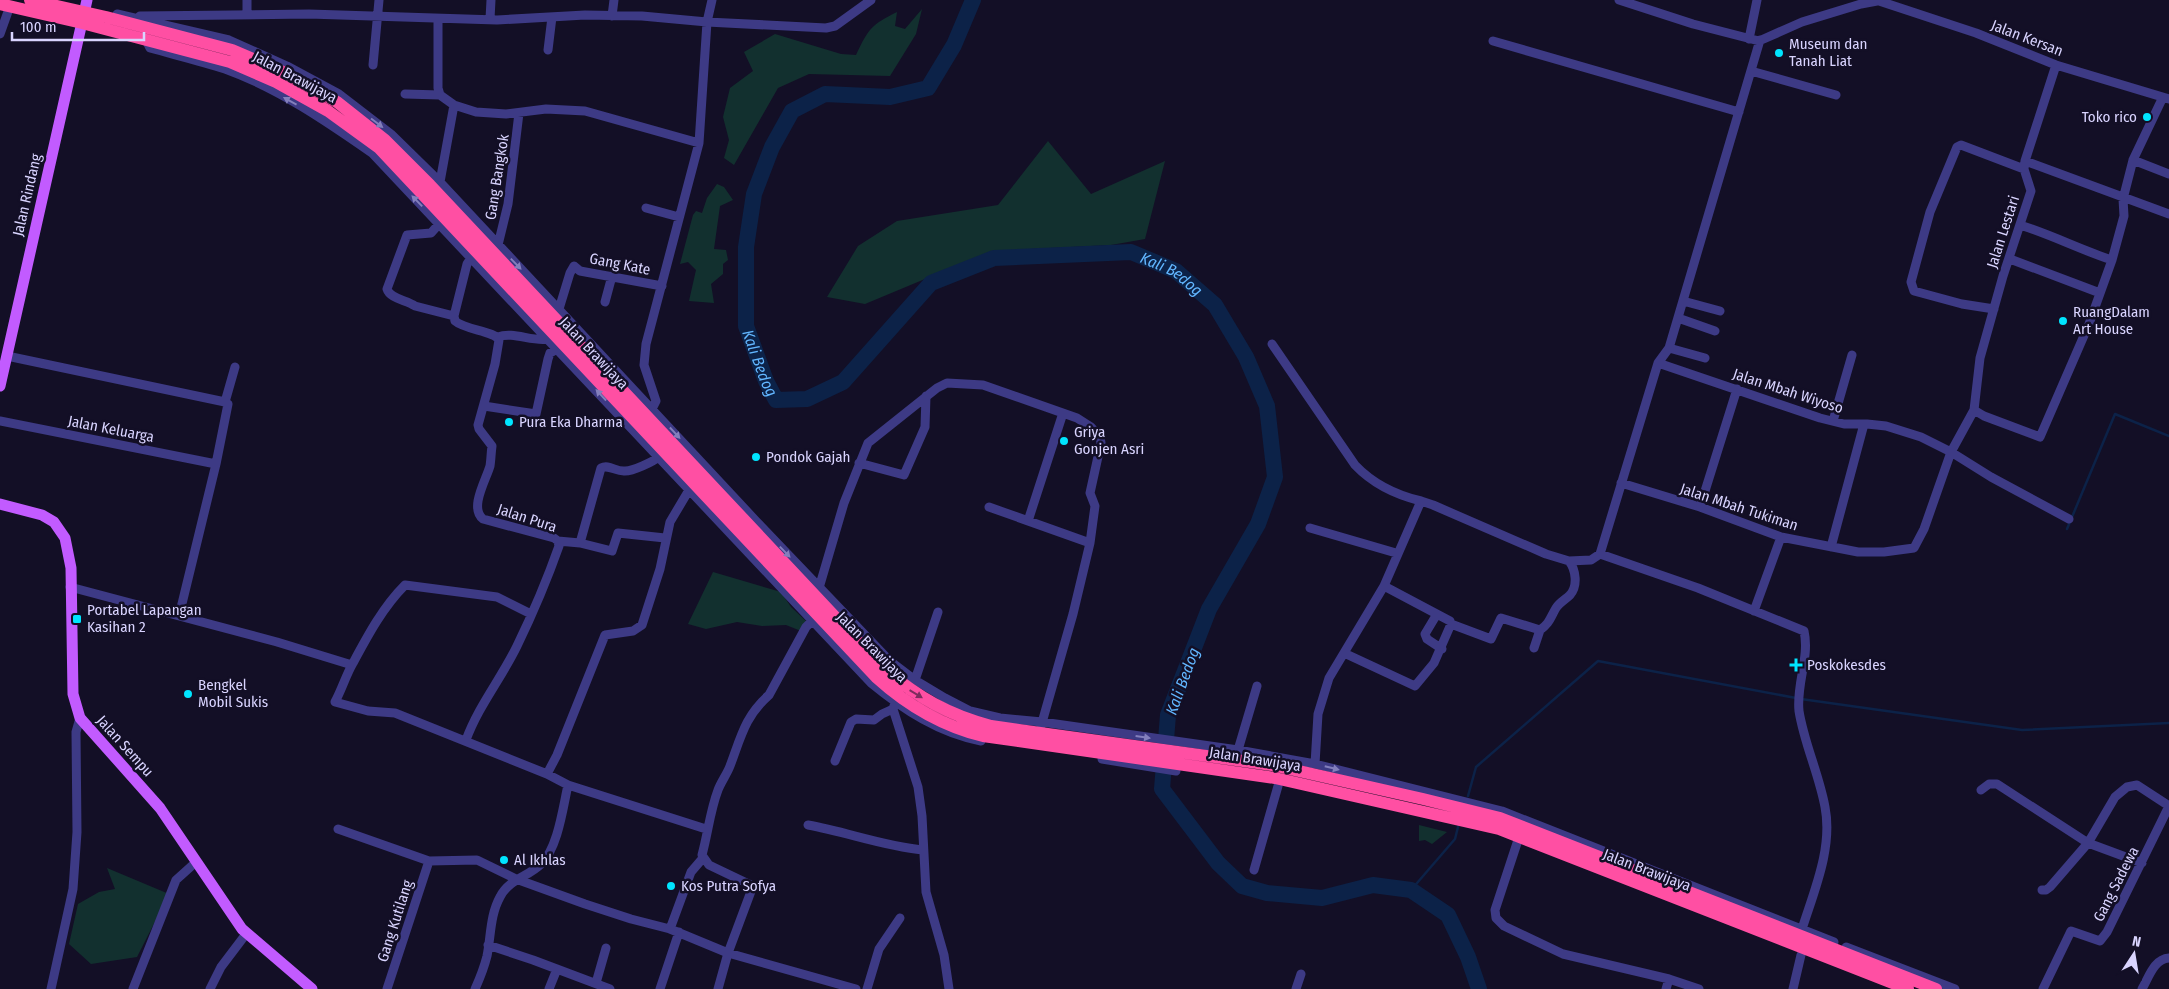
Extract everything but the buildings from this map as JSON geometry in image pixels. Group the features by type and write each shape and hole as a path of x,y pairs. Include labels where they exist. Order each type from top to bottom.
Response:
{"highway":[{"name":"Jalan Brawijaya","path":"30,0 110,18 232,50 283,72 337,102 385,140 430,184 884,669 910,691 944,710 966,719 991,726 1041,727 1104,746"},
{"name":"Jalan Brawijaya","path":"5,5 85,12 146,40 230,62 276,82 328,111 379,148 876,677 906,702 931,717 960,730 1013,741 1104,746 1178,757 1272,765 1362,791 1429,817 1496,836 1518,840 1777,942"},
{"path":"1178,757 1278,786 1429,817"},
{"name":"Jalan Brawijaya","path":"1362,791 1424,795 1500,818 1936,989"},
{"path":"1777,942 1801,956 1886,989"},
{"path":"1777,942 1908,989"}],"main road":[{"name":"Jalan Rindang","path":"0,386 85,12"},
{"name":"Jalan Sempu","path":"0,504 42,515 59,527 65,538 70,555 74,694 80,718 160,808 246,934 312,989"}],"street":[{"path":"247,0 247,15"},
{"path":"373,65 380,0"},
{"path":"490,19 491,0"},
{"path":"612,16 614,0"},
{"path":"652,409 656,401 644,365 646,344 699,144 707,22 712,0"},
{"path":"130,17 247,15 490,19 642,16 707,22 826,28 835,26 871,0"},
{"path":"1619,0 1640,3 1749,39 1760,40 1793,25 1862,2 1877,0"},
{"path":"1749,39 1757,0"},
{"name":"Jalan Kersan","path":"1877,0 1976,33 2056,65 2166,98"},
{"path":"0,34 5,5"},
{"path":"110,18 118,14 229,40 287,66 339,94 391,134 440,182 819,588 890,661 915,680 970,711 1041,727 1073,614 1090,543 1094,506 1090,493 1101,443 1100,437 1091,427 1063,413 983,385 947,383 926,396 868,443 844,503 819,588"},
{"path":"548,50 552,17"},
{"path":"438,19 438,88 440,95"},
{"path":"146,40 150,48 225,69 275,92 323,119 372,153 894,706 964,738 1104,746 1178,757 1238,750 1315,764 1424,795 1502,811 1955,989"},
{"path":"1272,344 1355,465 1364,475 1404,497 1434,505 1529,548 1570,561 1591,560 1600,554 1658,363 1669,348 1681,319 1760,40"},
{"path":"1493,41 1739,112"},
{"path":"2024,165 2056,65"},
{"path":"1751,71 1836,94"},
{"path":"405,94 440,95 454,105 476,112 519,113 546,109 585,112 699,144"},
{"path":"1951,452 1974,410 1984,416 2040,437 2112,260 2124,216 2123,199 2133,160 2166,98"},
{"path":"440,182 454,105"},
{"name":"Gang Bangkok","path":"498,245 508,204 519,113"},
{"path":"1994,309 1962,304 1914,291 1911,282 1930,212 1956,147 1961,145 2169,214"},
{"path":"2133,160 2169,174"},
{"name":"Jalan Lestari","path":"1974,410 1980,358 2031,191 2024,165"},
{"path":"646,208 679,217"},
{"path":"439,224 431,233 407,235 391,275 388,293 415,306 454,316"},
{"path":"2020,225 2054,236 2078,249 2112,260"},
{"path":"471,258 467,264 454,316 455,321 464,327 498,337 504,335 537,340 548,339"},
{"path":"2010,259 2100,293"},
{"name":"Gang Kate","path":"559,309 570,272 574,266 580,271 662,286"},
{"path":"605,302 612,276"},
{"path":"1686,302 1720,311"},
{"path":"1681,319 1714,330"},
{"name":"Jalan Pura","path":"466,740 480,706 517,646 545,586 559,546 558,541 554,538 484,519 480,516 477,504 490,464 491,453 490,441 479,429 495,364 498,337"},
{"path":"1669,348 1705,358"},
{"path":"484,406 536,414 548,359 550,354 557,349"},
{"path":"1833,421 1852,355"},
{"path":"7,356 225,402"},
{"name":"Jalan Mbah Wiyoso","path":"1658,363 1833,421 1844,424 1886,426 1912,434 1951,452 1992,478 2069,518"},
{"path":"179,616 216,464 228,404 225,402 235,367"},
{"path":"1700,507 1738,389"},
{"path":"859,463 904,475 925,427 926,396"},
{"path":"1028,521 1063,413"},
{"name":"Jalan Keluarga","path":"0,421 216,464"},
{"path":"1831,547 1864,424"},
{"name":"Jalan Mbah Tukiman","path":"1621,483 1700,507 1781,537 1858,552 1910,550 1917,545 1924,529 1951,452"},
{"path":"580,543 601,468 607,466 626,472 651,463 658,457"},
{"path":"547,774 605,636 634,631 642,625 660,569 665,538 673,515 690,490"},
{"path":"1315,764 1318,714 1329,678 1384,586 1396,554 1421,501"},
{"path":"989,507 1090,543"},
{"path":"1310,528 1396,554"},
{"path":"558,541 580,543 610,551 613,550 618,533 665,538"},
{"path":"1754,611 1781,537"},
{"path":"1600,554 1695,587 1804,631 1806,642 1800,682 1799,710 1826,808 1826,849 1802,929"},
{"path":"1534,648 1540,630 1548,624 1555,609 1572,593 1575,579 1570,561"},
{"path":"531,614 502,598 487,594 405,585 390,601 352,665 335,702 351,708 395,713 466,740 547,774 568,785 706,829"},
{"path":"1384,586 1450,621 1451,624 1490,640 1501,618 1540,630"},
{"path":"70,588 277,642 352,665"},
{"path":"915,680 938,612"},
{"path":"1436,614 1425,634 1427,639 1442,649"},
{"path":"670,929 691,872 703,858 706,829 718,790 729,769 746,722 760,703 769,695 806,627 812,621"},
{"path":"1344,653 1415,686 1430,670 1442,649 1451,624"},
{"path":"1238,750 1256,686"},
{"path":"835,761 851,722 856,719 874,720 894,706"},
{"path":"894,706 918,787 922,816 926,892 944,956 950,989"},
{"path":"51,989 73,889 77,832 76,732 80,718"},
{"path":"1981,790 1989,784 1997,784 2088,842 2142,863"},
{"path":"475,989 483,971 495,908 501,894 516,879 542,864 550,852 568,785"},
{"path":"2042,890 2050,887 2088,842 2115,797 2127,787 2137,785 2169,806"},
{"path":"1254,870 1278,786"},
{"name":"Gang Sadewa","path":"2043,989 2071,931 2100,941 2104,936 2169,806"},
{"path":"808,825 895,847 923,850"},
{"path":"338,829 429,861 477,860 516,879 631,919 680,932 728,953 856,989"},
{"path":"1518,840 1495,910 1496,918 1504,926 1563,954 1669,979 1699,989"},
{"path":"703,858 709,865 753,886 728,953 718,989"},
{"name":"Gang Kutilang","path":"387,989 429,861"},
{"path":"133,989 176,880 196,862"},
{"path":"867,989 879,949 900,918"},
{"path":"660,989 680,932"},
{"path":"210,989 220,967 246,934"},
{"path":"488,946 557,968 610,989"},
{"path":"596,984 606,948"},
{"path":"1792,989 1801,956"},
{"path":"2142,989 2156,964 2162,958 2169,958"},
{"path":"549,989 557,968"},
{"path":"1296,989 1301,974"},
{"path":"1666,989 1669,979"}],"green space":[{"path":"922,9 916,34 890,76 809,74 778,88 734,165 724,158 729,140 723,117 730,88 753,71 744,52 775,34 841,54 856,55 868,33 881,20 897,12 895,26 905,29"},
{"path":"1048,141 1091,194 1165,161 1145,239 1111,245 992,251 865,304 827,297 858,246 897,221 998,205"},
{"path":"717,184 724,187 733,200 720,206 714,249 726,250 728,260 723,264 723,274 711,284 714,303 689,301 696,270 688,262 680,264 693,215 696,211 702,213 707,198"},
{"path":"713,572 781,592 791,607 806,621 801,631 786,625 762,626 737,622 706,629 688,624"},
{"path":"1419,825 1447,832 1432,844 1425,840 1419,841"},
{"path":"107,868 169,894 137,957 91,964 69,944 78,904 99,892 115,889"}],"waterway":[{"name":"Kali Bedog","path":"973,0 954,45 928,88 890,97 825,94 792,111 772,147 754,194 746,247 746,326 766,381 776,400 807,399 843,382 931,283 994,258 1131,252 1176,271 1215,305 1246,357 1267,406 1275,477 1258,524 1209,609 1168,715 1162,789 1218,863 1242,886 1267,893 1322,898 1373,885 1411,890 1448,915 1468,957 1479,989"},
{"path":"2067,529 2115,414 2169,436"},
{"path":"1468,796 1476,767 1598,661 1796,698"},
{"path":"1801,699 2022,730 2169,723"},
{"path":"1411,890 1455,839 1459,823"}],"place":[{"name":"Museum dan Tanah Liat","path":"1779,53"},
{"name":"Toko rico","path":"2147,117"},
{"name":"RuangDalam Art House","path":"2063,321"},
{"name":"Pura Eka Dharma","path":"509,422"},
{"name":"Griya Gonjen Asri","path":"1064,441"},
{"name":"Pondok Gajah","path":"756,457"},
{"name":"Portabel Lapangan Kasihan 2","path":"77,619"},
{"name":"Poskokesdes","path":"1796,665"},
{"name":"Bengkel Mobil Sukis","path":"188,694"},
{"name":"Al Ikhlas","path":"504,860"},
{"name":"Kos Putra Sofya","path":"671,886"}]}
